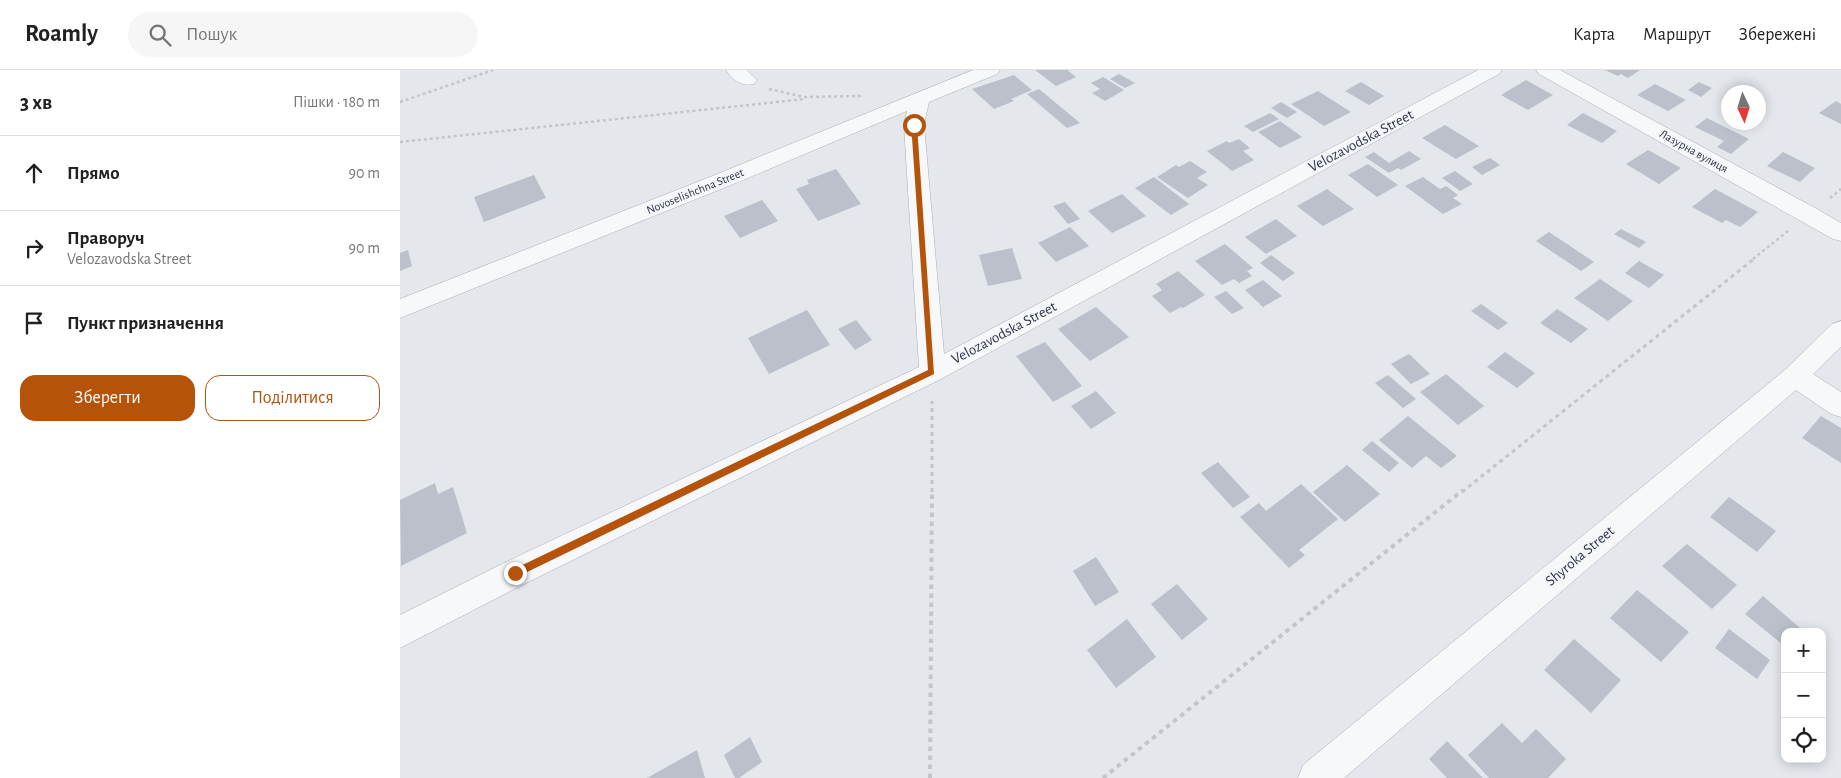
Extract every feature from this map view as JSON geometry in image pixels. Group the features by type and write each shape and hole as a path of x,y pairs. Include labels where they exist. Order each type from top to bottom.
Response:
{"street":[{"name":"Novoselishchna Street","path":"400,309 714,184 990,70"},
{"name":"Velozavodska Street","path":"400,632 515,573 932,372 1492,70"},
{"name":"Лазурна вулиця","path":"1546,70 1841,233"},
{"path":"920,98 914,125 932,372"},
{"name":"Shyroka Street","path":"1316,778 1795,376 1841,331"},
{"path":"1795,376 1841,406"}],"path":[{"path":"400,102 493,70"},
{"path":"741,75 788,97 805,99"},
{"path":"400,142 805,99 869,96"},
{"path":"1103,778 1841,189"},
{"path":"930,778 932,372"}],"building":[{"path":"1035,70 1067,70 1076,77 1056,86"},
{"path":"1605,70 1640,70 1628,78"},
{"path":"1119,74 1135,83 1125,88 1110,79"},
{"path":"1014,75 1032,90 1011,99 1014,101 994,109 972,89"},
{"path":"1103,77 1124,90 1105,101 1092,93 1100,89 1091,83"},
{"path":"1526,80 1553,95 1528,110 1501,95"},
{"path":"1361,82 1384,96 1369,105 1345,91"},
{"path":"1699,82 1712,88 1701,97 1688,90"},
{"path":"1655,84 1686,100 1668,111 1637,95"},
{"path":"1039,89 1080,123 1067,128 1027,94"},
{"path":"1318,91 1351,112 1324,126 1291,104"},
{"path":"1836,101 1841,104 1841,124 1819,113"},
{"path":"1281,102 1297,112 1287,118 1271,108"},
{"path":"1270,113 1279,119 1253,132 1244,126"},
{"path":"1583,113 1617,131 1602,143 1567,125"},
{"path":"1707,118 1721,125 1721,130 1731,130 1749,139 1731,154 1717,147 1724,141 1695,127"},
{"path":"1280,121 1302,137 1280,148 1258,132"},
{"path":"1445,125 1479,146 1456,159 1422,138"},
{"path":"1239,139 1250,148 1243,151 1254,160 1232,171 1207,151 1227,141 1229,143"},
{"path":"1648,150 1681,168 1659,184 1626,164"},
{"path":"1409,151 1421,159 1401,170 1398,168 1389,173 1365,157 1374,152 1389,163"},
{"path":"1783,152 1815,168 1800,182 1767,166"},
{"path":"1490,158 1500,165 1482,175 1472,167"},
{"path":"1190,161 1207,172 1197,178 1208,185 1188,198 1157,177 1176,165 1179,167"},
{"path":"1368,164 1398,185 1377,197 1348,175"},
{"path":"836,169 861,204 818,221 796,189 809,184 807,180"},
{"path":"1455,171 1473,184 1460,191 1442,178"},
{"path":"534,175 546,198 484,222 474,197"},
{"path":"1154,177 1189,204 1171,215 1135,188"},
{"path":"1423,177 1440,189 1446,186 1458,195 1453,198 1462,204 1443,214 1405,186"},
{"path":"1327,189 1354,209 1323,226 1297,206"},
{"path":"1715,189 1758,212 1740,227 1726,220 1722,223 1692,207"},
{"path":"1122,194 1146,216 1112,233 1088,211"},
{"path":"762,200 778,221 740,238 724,216"},
{"path":"1065,202 1080,219 1068,224 1053,206"},
{"path":"1276,219 1297,236 1266,254 1245,237"},
{"path":"1070,227 1089,246 1056,262 1038,243"},
{"path":"1621,229 1646,242 1639,248 1614,234"},
{"path":"1549,232 1594,262 1581,271 1536,241"},
{"path":"1225,244 1253,268 1247,271 1252,276 1239,283 1234,279 1222,285 1195,261"},
{"path":"1012,248 1022,279 988,286 979,255"},
{"path":"408,250 412,266 400,271 400,253"},
{"path":"1271,255 1295,273 1283,281 1260,263"},
{"path":"1639,261 1664,275 1649,288 1625,273"},
{"path":"1178,271 1205,295 1170,313 1152,296 1162,290 1156,284"},
{"path":"1600,279 1633,301 1608,321 1574,298"},
{"path":"1263,280 1282,296 1263,307 1245,290"},
{"path":"1226,291 1244,308 1232,314 1214,297"},
{"path":"1481,304 1508,323 1498,330 1471,311"},
{"path":"1096,307 1129,337 1090,361 1058,329"},
{"path":"1557,309 1588,329 1571,343 1540,323"},
{"path":"807,310 830,345 769,374 748,338"},
{"path":"856,320 872,340 855,350 838,329"},
{"path":"1045,342 1082,386 1053,402 1016,356"},
{"path":"1505,352 1535,373 1517,388 1487,367"},
{"path":"1409,354 1430,374 1411,384 1391,364"},
{"path":"1446,374 1484,406 1458,425 1420,392"},
{"path":"1388,375 1416,399 1403,408 1375,383"},
{"path":"1096,391 1116,413 1091,429 1071,406"},
{"path":"1408,416 1457,456 1441,468 1426,456 1412,468 1379,440"},
{"path":"1821,416 1841,428 1841,463 1802,438"},
{"path":"1372,441 1399,463 1389,472 1362,450"},
{"path":"1218,462 1250,497 1233,508 1201,473"},
{"path":"1347,465 1380,494 1345,522 1313,492"},
{"path":"435,483 438,494 453,487 467,533 401,566 400,500"},
{"path":"1301,484 1338,519 1299,550 1305,555 1289,568 1240,517 1259,503 1266,511"},
{"path":"1729,497 1776,531 1757,552 1710,517"},
{"path":"1687,544 1737,585 1712,609 1662,566"},
{"path":"1096,557 1119,592 1095,606 1073,571"},
{"path":"1177,584 1208,619 1182,640 1151,604"},
{"path":"1637,590 1689,632 1661,662 1610,618"},
{"path":"1763,596 1800,628 1781,628 1781,643 1745,614"},
{"path":"1127,619 1156,657 1116,688 1087,650"},
{"path":"1729,629 1770,660 1757,679 1715,648"},
{"path":"1574,639 1621,680 1591,713 1544,670"},
{"path":"1502,723 1522,743 1536,729 1566,759 1548,778 1489,778 1468,755"},
{"path":"750,737 762,762 739,778 735,778 724,755"},
{"path":"1447,741 1483,778 1447,778 1429,759"},
{"path":"697,750 705,778 647,778"}],"route":[{"path":"515,573 932,372 914,125"}]}
